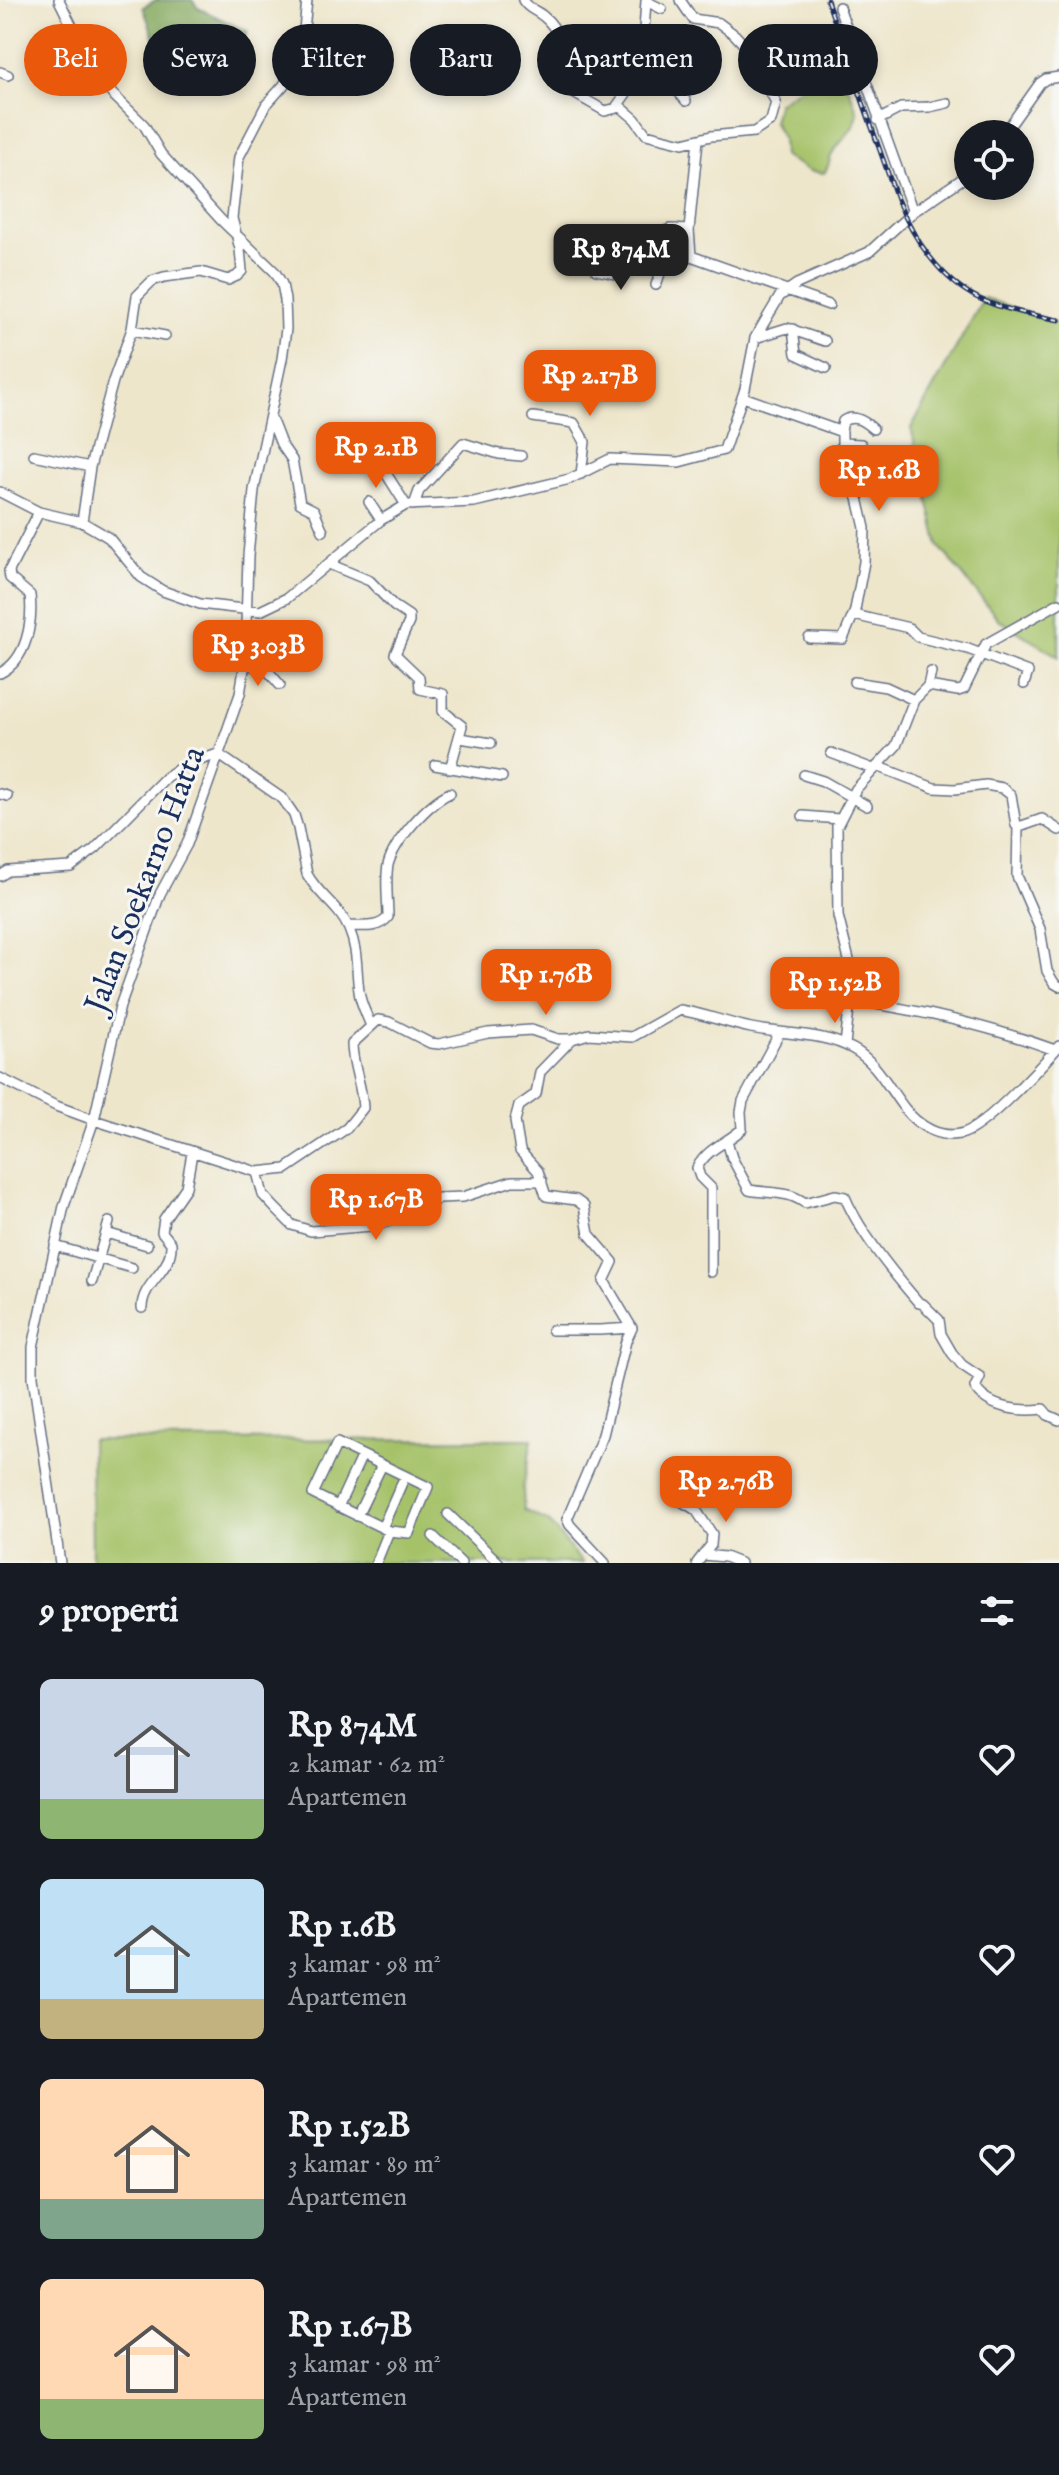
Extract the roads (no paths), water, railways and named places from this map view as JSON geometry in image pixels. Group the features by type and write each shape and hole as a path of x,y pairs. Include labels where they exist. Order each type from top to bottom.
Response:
{"street":[{"name":"Jalan Soekarno Hatta","path":"59,0 100,82 144,125 161,154 275,272 282,284 286,329 254,490 248,556 245,663 237,705 187,844 160,894 120,1006 94,1120 64,1206 33,1347 33,1377 60,1563"},
{"path":"82,522 90,467 113,381 132,330 136,298 152,281 164,277 194,272 207,273 220,279 237,276 243,265 232,203 239,157 266,105 301,60 307,0"},
{"path":"523,0 526,6 543,15 558,33 561,39 560,79 568,82 572,92 605,111 617,106 624,96"},
{"path":"617,106 635,119 646,134 675,142 754,132 771,121 776,102 764,82 760,62 719,23 693,19 680,0"},
{"path":"644,24 646,1 662,9"},
{"path":"839,7 913,212"},
{"path":"1014,120 1040,83 1059,77"},
{"path":"682,96 686,101"},
{"path":"878,120 901,108 947,103"},
{"path":"698,140 689,230 689,252 693,258 829,305"},
{"path":"0,492 39,512 82,522 109,538 141,577 163,591 200,604 260,611 277,603 329,564 381,520 410,505 474,502 581,474 610,459 679,462 720,451 728,443 743,397 755,338 780,296 843,262 869,252 913,212 954,184"},
{"path":"656,285 676,229"},
{"path":"596,270 620,275 635,246 667,230 689,230"},
{"path":"755,338 781,328 793,329 825,341"},
{"path":"793,329 796,354 826,368"},
{"path":"132,330 165,336"},
{"path":"743,397 841,431"},
{"path":"270,416 281,444 292,460 300,503 315,511 323,531"},
{"path":"533,417 574,423 585,442 581,474"},
{"path":"809,638 843,639 854,613 864,562 865,528 858,498 841,471 841,431 843,421 852,418 865,422 873,429"},
{"path":"410,505 463,443 499,454 521,456"},
{"path":"842,443 861,444"},
{"path":"34,455 90,467"},
{"path":"375,456 410,505"},
{"path":"841,471 872,469"},
{"path":"369,502 381,520"},
{"path":"10,575 11,565 39,512"},
{"path":"329,564 370,581 394,606 409,616 395,654 419,677 420,689 443,694 443,711 463,728 454,747 450,769"},
{"path":"0,569 30,595 30,627 16,661 0,673"},
{"path":"928,686 958,691 964,689 980,653 989,642 1059,603"},
{"path":"854,613 878,622 911,628 918,637 980,653 1028,672 1024,684"},
{"path":"245,663 268,671 280,685"},
{"path":"845,1045 851,968 838,916 836,843 839,819 851,798 896,746 914,700 928,686 931,672"},
{"path":"854,682 886,687 914,700"},
{"path":"460,738 491,743"},
{"path":"831,753 934,788 961,789 976,784 1002,788 1011,795 1018,826 1017,876 1040,929 1047,971 1059,986"},
{"path":"0,875 8,871 71,867 95,849 166,777 183,766 218,754 283,799 294,815 307,874 348,926 358,959 359,991 371,1026"},
{"path":"435,765 502,777"},
{"path":"804,775 823,781 867,806"},
{"path":"348,926 385,921 388,917 391,857 423,813 440,797 450,793"},
{"path":"803,816 839,819"},
{"path":"1018,826 1042,819 1059,830"},
{"path":"0,1078 56,1106 94,1120 257,1172 286,1169 347,1128 363,1108 352,1044 378,1020 439,1044 488,1033 531,1030 558,1039 589,1034 632,1037 680,1010 736,1025 825,1039 845,1045 874,1066 915,1120 934,1132 946,1135 970,1130 999,1106 1057,1048 962,1022 850,1000"},
{"path":"711,1272 711,1188 700,1177 697,1168 711,1150 742,1129 743,1101 780,1032"},
{"path":"572,1039 540,1072 536,1094 517,1110 515,1121 520,1151 534,1165 546,1196 576,1200 584,1206 589,1234 613,1262 604,1281 632,1328"},
{"path":"727,1141 732,1158 749,1190 778,1191 794,1195 805,1203 835,1195 845,1197 858,1227 871,1239 919,1303 939,1320 941,1334 952,1353 962,1365 980,1377 975,1387 979,1394 989,1401 1024,1412 1043,1409 1059,1420"},
{"path":"142,1308 144,1291 169,1260 171,1243 162,1232 164,1219 186,1187 192,1153"},
{"path":"257,1172 263,1195 292,1225 311,1231 371,1226 408,1216 439,1198 463,1197 512,1181 542,1181"},
{"path":"92,1281 109,1222"},
{"path":"106,1233 147,1245"},
{"path":"55,1246 132,1268"},
{"path":"552,1330 632,1328"},
{"path":"605,1563 567,1519 603,1435 632,1328"},
{"path":"337,1443 362,1455 428,1487 409,1533 386,1529 313,1494 337,1443"},
{"path":"338,1507 362,1455"},
{"path":"357,1516 382,1465"},
{"path":"376,1563 405,1476"},
{"path":"681,1501 696,1510 712,1534 711,1545 700,1559"},
{"path":"448,1514 499,1563"},
{"path":"433,1536 461,1563"},
{"path":"700,1559 725,1557 740,1563"}],"railway":[{"path":"827,0 897,199 920,243 952,281 980,299 1059,320"}]}
